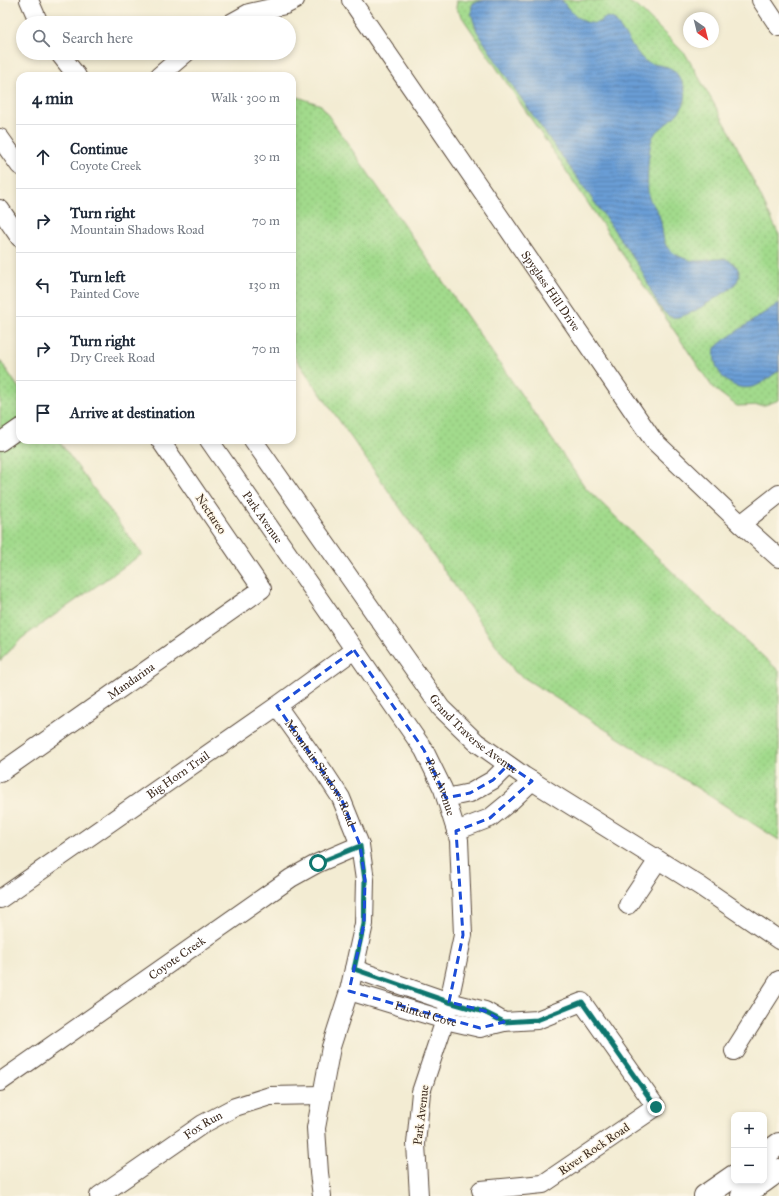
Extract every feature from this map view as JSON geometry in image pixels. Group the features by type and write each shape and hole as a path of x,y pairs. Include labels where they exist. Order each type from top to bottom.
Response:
{"main road":[{"path":"767,1153 779,1144"},
{"path":"767,1179 779,1170"},
{"path":"705,1196 731,1178"},
{"path":"742,1196 760,1184"}],"street":[{"path":"29,0 36,16"},
{"path":"244,16 249,13 286,5 295,0"},
{"name":"Spyglass Hill Drive","path":"351,0 653,440 740,524 779,558"},
{"path":"761,0 779,27"},
{"path":"64,60 74,72"},
{"path":"164,72 178,60"},
{"path":"0,138 16,160"},
{"path":"0,209 16,232"},
{"path":"0,442 16,431"},
{"name":"Nectareo","path":"163,444 262,589"},
{"name":"Park Avenue","path":"212,444 424,750 443,789 459,840 463,934 445,1020 421,1092 416,1144 419,1196"},
{"name":"Grand Traverse Avenue","path":"256,444 441,708 476,742 532,781 700,886 779,940"},
{"path":"740,524 779,494"},
{"name":"Mandarina","path":"0,773 262,589"},
{"name":"Big Horn Trail","path":"0,899 277,706 354,650"},
{"name":"Mountain Shadows Road","path":"277,706 324,772 340,798 360,846 365,880 364,924 354,969 331,1047 316,1128 322,1196"},
{"path":"446,798 470,793 493,780 508,765"},
{"path":"456,831 490,818 532,781"},
{"name":"Coyote Creek","path":"0,1082 291,878 318,863 360,846"},
{"path":"628,905 658,860"},
{"name":"Painted Cove","path":"354,969 449,1002 484,1012 504,1022"},
{"path":"734,1051 779,980"},
{"name":"Painted Cove","path":"348,991 445,1020 480,1028 504,1022 537,1020 582,1002 656,1107"},
{"name":"Fox Run","path":"99,1196 203,1124 235,1107 270,1096 322,1095"},
{"name":"River Rock Road","path":"481,1190 543,1184 656,1107"}],"highlighted area":[{"path":"354,650 424,750 446,798 470,793 493,780 508,765 532,781 490,818 456,831 463,935 449,1002 485,1011 504,1022 480,1028 349,991 364,924 365,880 360,845 341,798 277,706"}],"green space":[{"path":"457,0 626,0 639,8 686,55 730,132 779,235 779,400 765,405 737,406 713,388 456,8"},
{"path":"296,96 321,105 585,487 695,594 779,671 779,840 515,672 296,359"},
{"path":"0,360 16,384 16,444 61,444 142,554 22,638 0,661"}],"water":[{"path":"485,0 562,0 576,16 585,22 597,23 607,17 614,19 645,61 670,68 677,74 685,89 685,102 678,113 654,135 652,139 648,165 649,198 658,213 664,241 671,251 686,259 696,261 725,259 732,262 739,272 739,276 731,288 687,315 674,317 669,316 664,312 656,300 642,271 516,91 477,31 472,17 472,6 473,3"},
{"path":"779,303 779,371 763,382 752,387 744,388 729,383 723,378 716,364 714,356 715,348 724,340"}],"route":[{"path":"318,863 360,846 365,880 364,924 354,969 449,1002 484,1012 504,1022 537,1020 582,1002 656,1107"}]}
